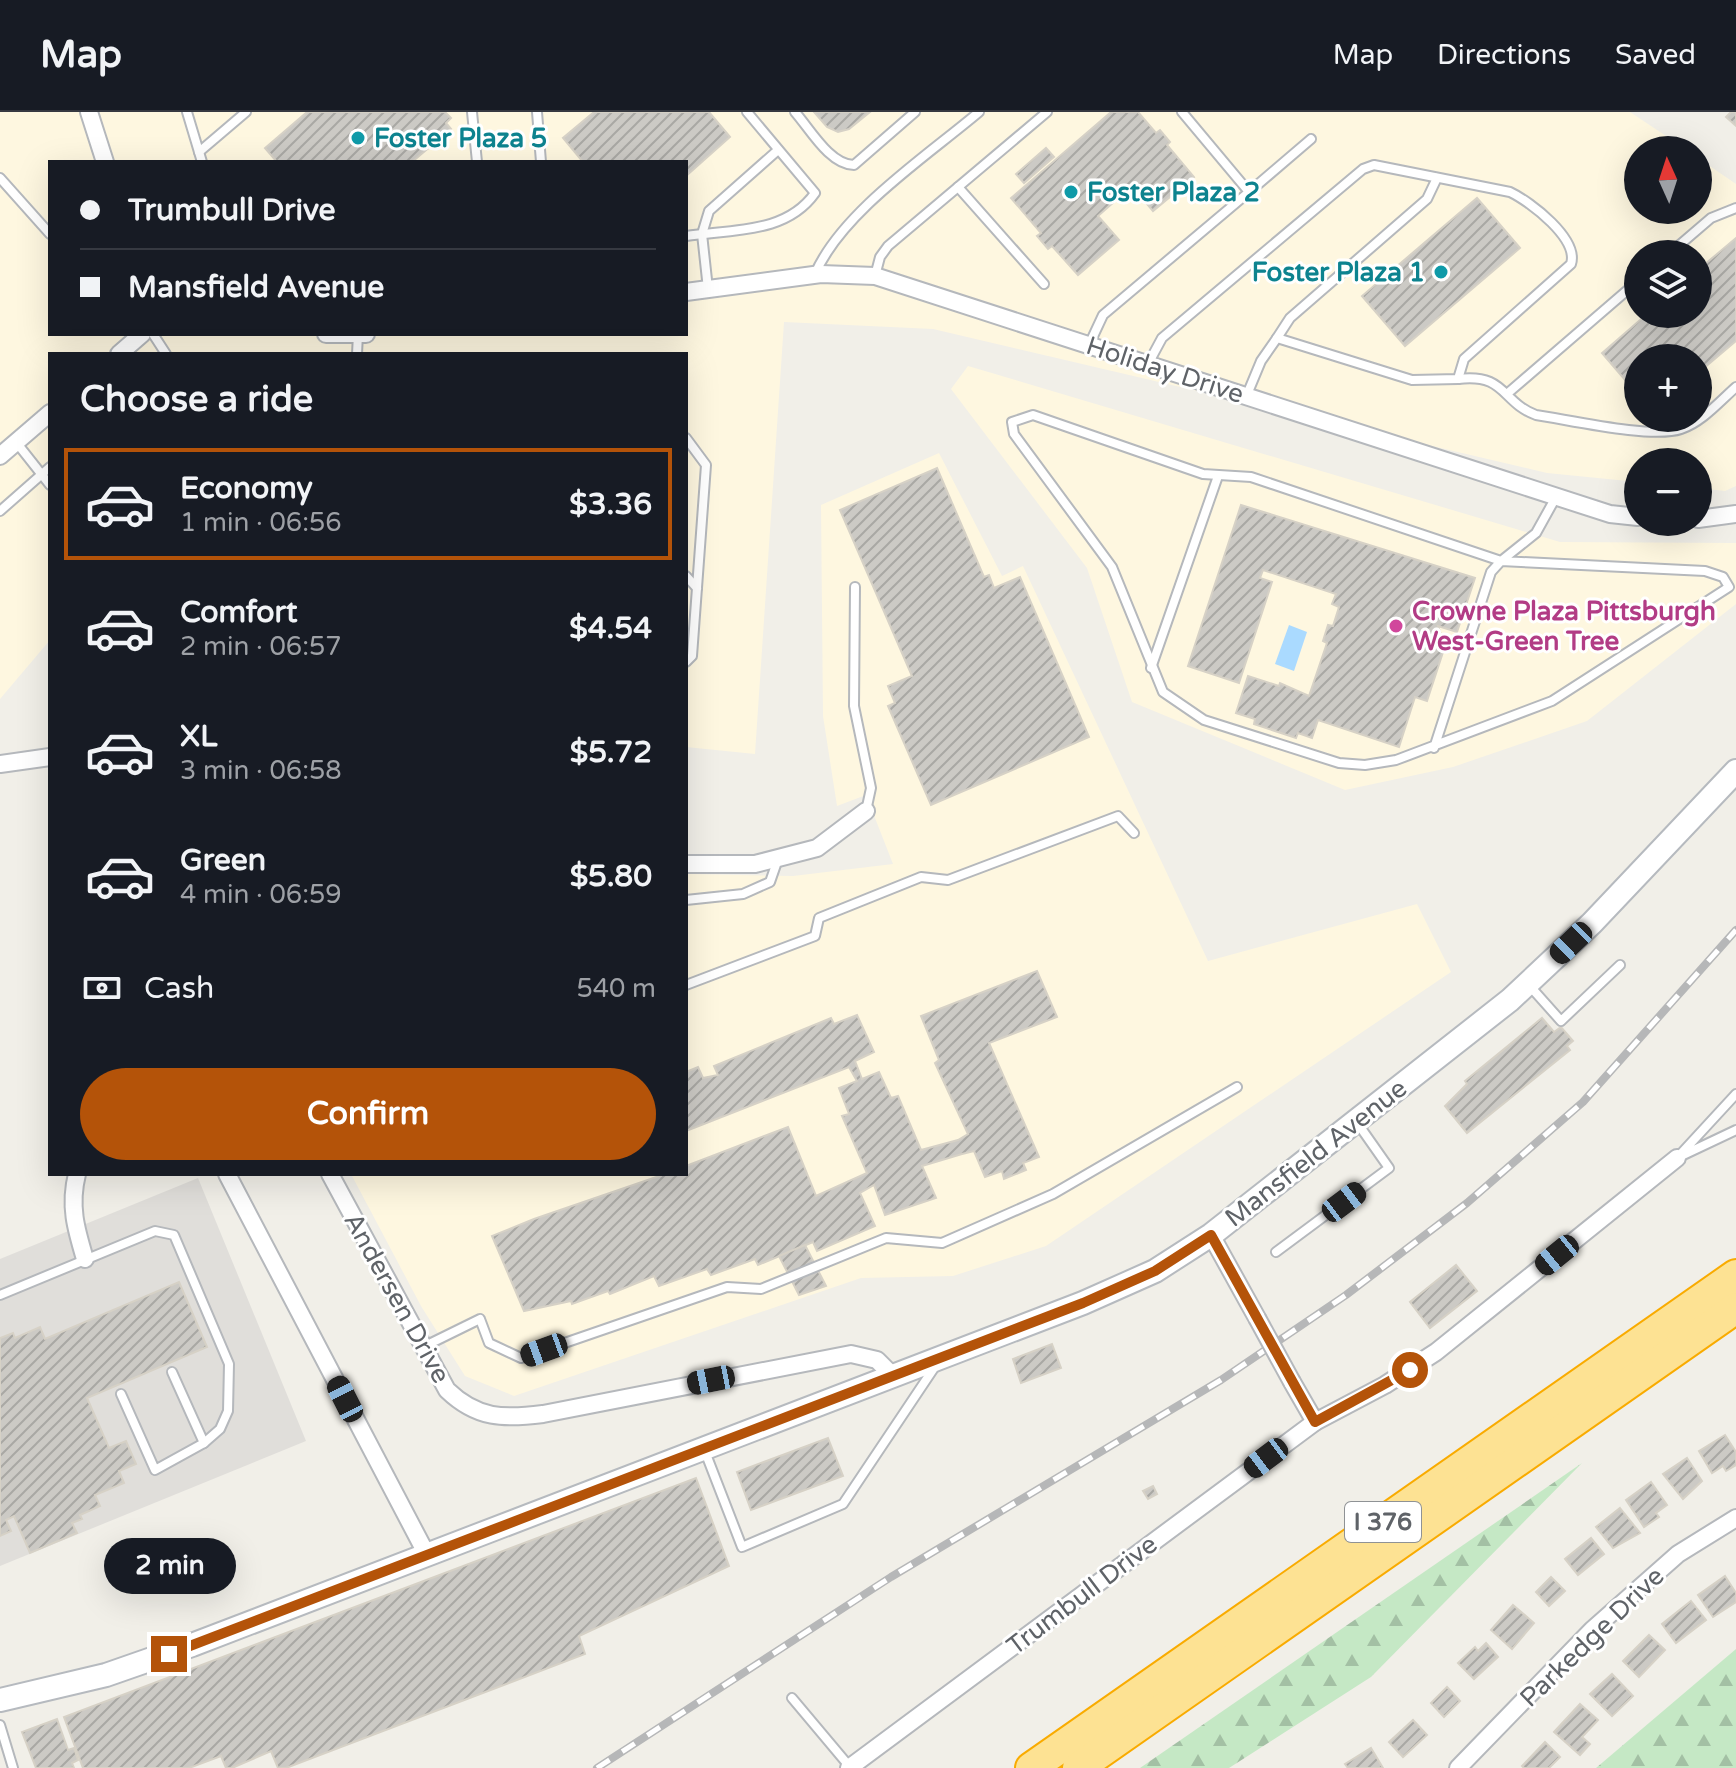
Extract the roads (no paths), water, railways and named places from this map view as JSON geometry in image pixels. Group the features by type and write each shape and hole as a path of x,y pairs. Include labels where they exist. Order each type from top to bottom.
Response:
{"highway":[{"name":"I 376","path":"1031,1768 1736,1275"},
{"name":"I 376","path":"1078,1768 1736,1308"}],"main road":[{"name":"Mansfield Avenue","path":"0,1700 157,1658 1127,1284 1211,1235 1528,984 1592,923 1736,771"}],"street":[{"path":"89,112 104,160"},
{"name":"Holiday Drive","path":"688,292 815,275 875,276 1556,497 1624,516"},
{"path":"122,352 142,336"},
{"path":"0,456 48,415"},
{"path":"1712,517 1736,514"},
{"path":"0,764 48,757"},
{"path":"688,864 755,864 817,848 866,811"},
{"name":"Trumbull Drive","path":"850,1768 1315,1422 1385,1385 1436,1352 1677,1158"},
{"path":"76,1176 72,1194 73,1220 85,1259"},
{"path":"228,1176 427,1555"},
{"name":"Andersen Drive","path":"331,1176 423,1347 454,1397 479,1414 499,1418 543,1414 851,1354 877,1360 893,1376"},
{"path":"1211,1235 1315,1422"},
{"name":"Parkedge Drive","path":"1458,1768 1592,1630 1678,1554 1736,1518"}],"lane":[{"path":"187,112 200,157 246,112"},
{"path":"472,112 477,160"},
{"path":"537,112 541,160"},
{"path":"688,236 777,224 802,211 815,193 747,112"},
{"path":"795,112 835,158 854,165 915,112"},
{"path":"815,275 827,247 846,225 979,112"},
{"path":"875,276 880,257 888,246 1047,112"},
{"path":"1182,112 1249,192"},
{"path":"1089,345 1103,315 1311,139"},
{"path":"708,289 702,234 709,211 778,150"},
{"path":"1147,364 1162,338 1363,169 1386,166 1510,192 1528,201 1571,244 1574,255 1571,264 1464,359 1458,379"},
{"path":"0,178 48,232"},
{"path":"1246,397 1261,361 1290,318 1427,199 1437,178"},
{"path":"958,187 1044,284"},
{"path":"1685,240 1711,218 1736,208"},
{"path":"1508,393 1624,293"},
{"path":"146,336 164,352"},
{"path":"1277,338 1412,380 1477,376 1494,381 1523,410 1536,415 1653,432 1679,430 1700,419 1736,387"},
{"path":"1033,415 1218,476 1251,477 1501,561 1705,571 1723,577 1732,585 1552,701 1434,748 1365,765 1314,757 1204,720 1163,692 1112,567 1014,434 1012,422 1033,415"},
{"path":"688,441 706,465 692,656 688,660"},
{"path":"16,442 48,483"},
{"path":"0,511 48,469"},
{"path":"1151,668 1218,476"},
{"path":"1434,748 1491,572 1536,533 1556,497"},
{"path":"688,578 697,588"},
{"path":"855,587 854,706 871,788 866,811"},
{"path":"688,984 815,936 819,918 921,877 948,880 1118,816 1134,833"},
{"path":"688,900 743,894 770,882 779,858"},
{"path":"1528,984 1561,1021 1620,965"},
{"path":"423,1347 480,1319 489,1343 521,1358 727,1287 761,1289 886,1238 942,1243 1053,1194 1237,1087"},
{"path":"1677,1158 1736,1094"},
{"path":"1276,1252 1389,1168 1356,1121"},
{"path":"1677,1158 1736,1130"},
{"path":"0,1295 155,1231 165,1231 179,1242 229,1364 228,1411 220,1429 204,1443 155,1470 121,1394"},
{"path":"704,1448 742,1547 843,1504 941,1357"},
{"path":"172,1372 204,1443"},
{"path":"792,1698 850,1768"},
{"path":"0,1725 13,1768"}],"water":[{"path":"1289,625 1307,632 1294,671 1275,664"}],"railway":[{"path":"597,1768 891,1577 1221,1380 1346,1295 1467,1203 1583,1102 1736,930"}],"place":[{"name":"Foster Plaza 5","path":"358,138"},
{"name":"Foster Plaza 2","path":"1071,192"},
{"name":"Foster Plaza 1","path":"1441,272"},
{"name":"Crowne Plaza Pittsburgh West-Green Tree","path":"1396,626"}]}
